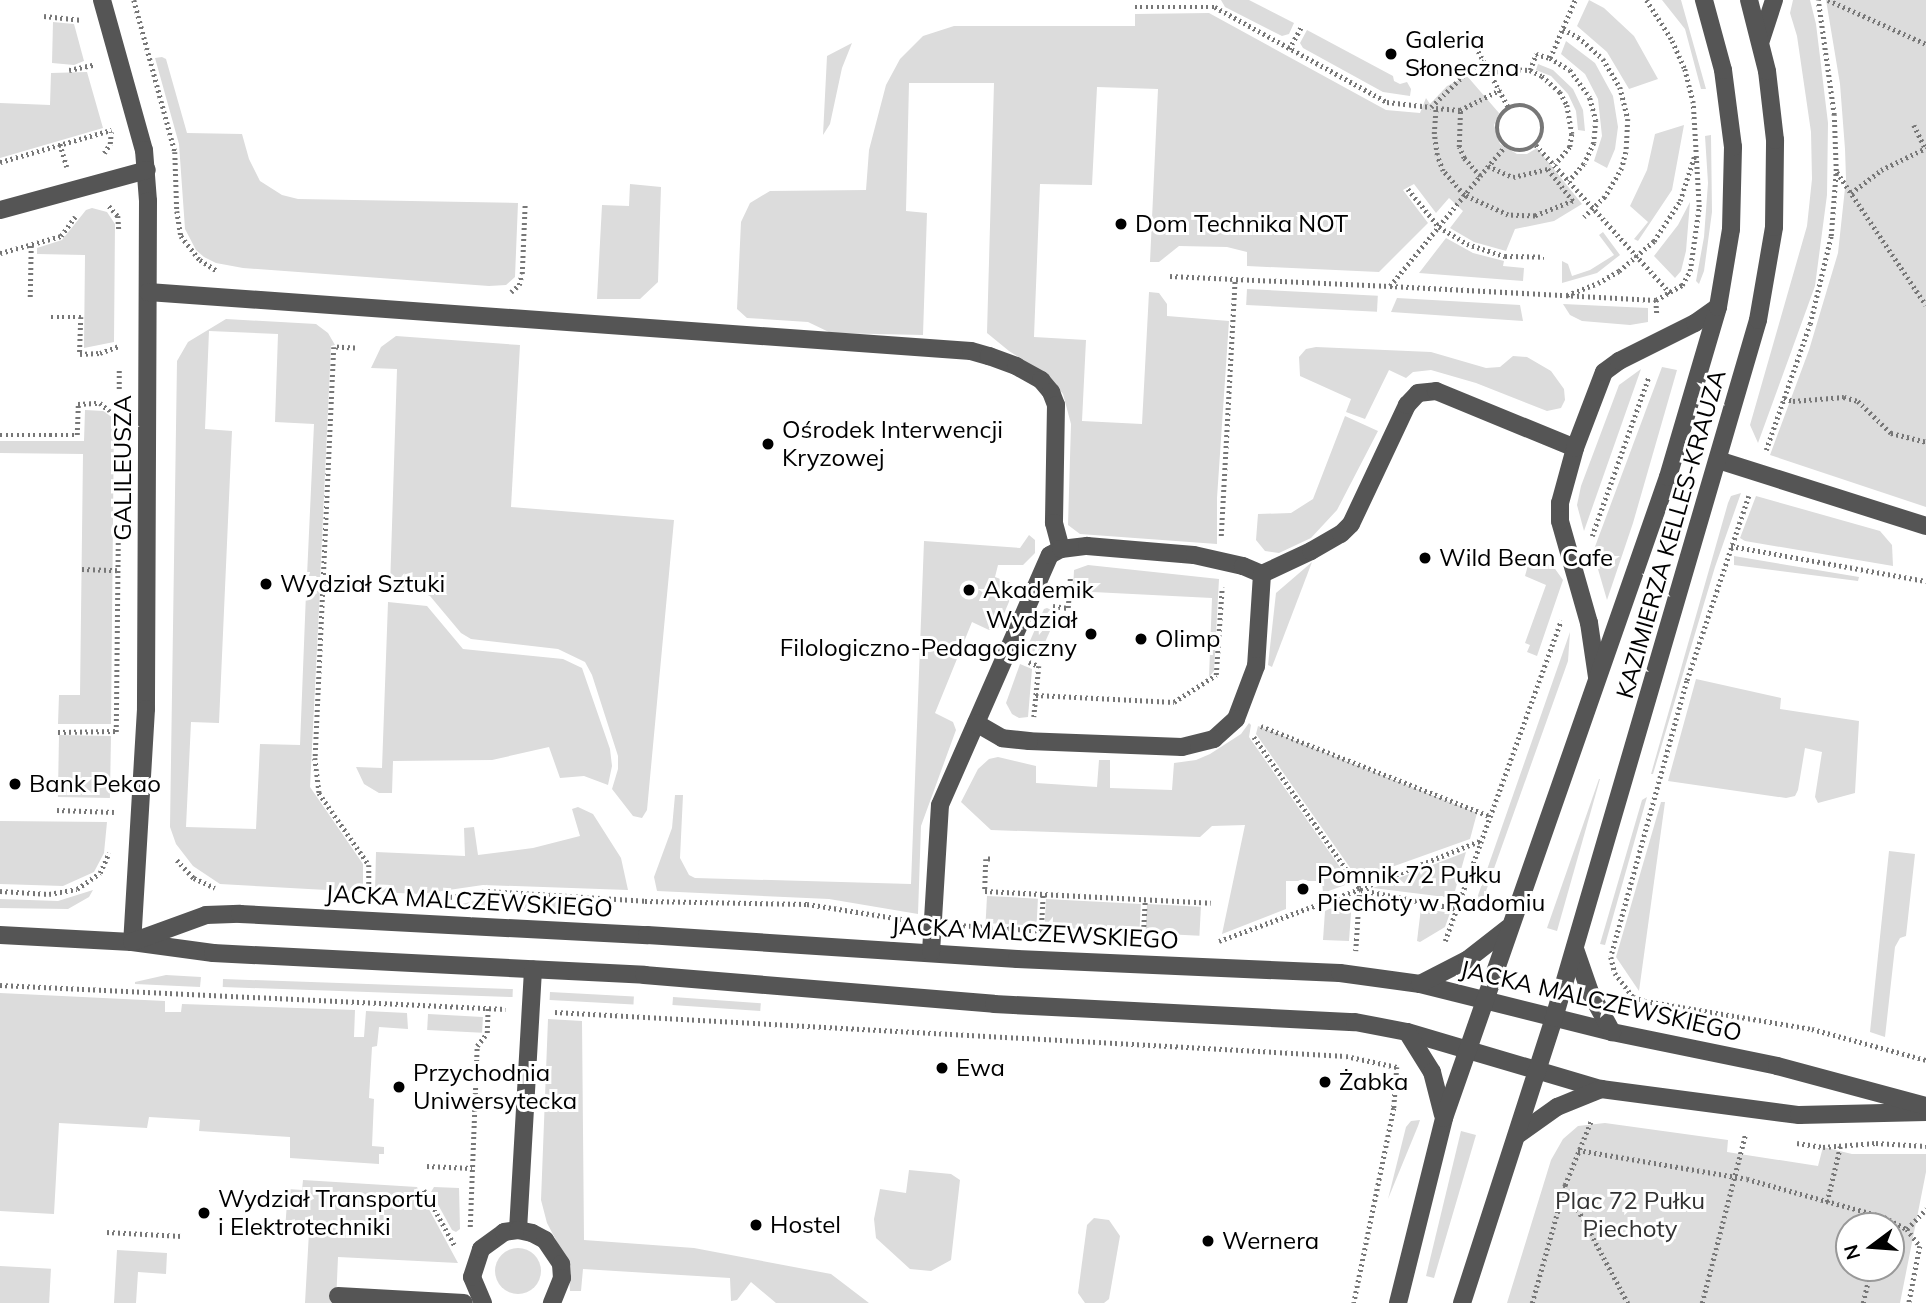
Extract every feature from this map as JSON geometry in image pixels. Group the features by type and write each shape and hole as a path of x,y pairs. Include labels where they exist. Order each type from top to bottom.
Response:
{"street":[{"name":"GALILEUSZA","path":"103,0 147,170 147,696 132,942"},
{"name":"KAZIMIERZA KELLES-KRAUZA","path":"1398,1303 1444,1118 1466,1048 1597,684 1668,477 1718,307 1731,229 1734,160 1730,113 1711,21 1704,0"},
{"path":"1749,0 1761,40"},
{"name":"KAZIMIERZA KELLES-KRAUZA","path":"1462,1303 1519,1134 1575,949 1758,320 1774,227 1775,140 1761,40 1774,0"},
{"path":"0,210 81,197 147,170"},
{"path":"148,292 971,351 989,356 1016,366 1041,380 1051,392 1056,405 1054,523 1061,549"},
{"path":"1597,684 1589,624 1560,521 1560,503 1575,448 1604,372 1619,361 1695,323 1718,307"},
{"path":"931,952 940,805 1045,561 1061,549 1087,546 1194,555 1224,569 1262,575 1320,546 1351,524 1407,405 1418,393 1436,391 1575,448"},
{"path":"1718,460 1926,526"},
{"path":"976,723 1002,738 1029,741 1182,747 1214,739 1236,719 1256,666 1262,575"},
{"name":"JACKA MALCZEWSKIEGO","path":"132,942 214,914 1340,972 1420,984 1612,1032 1777,1066 1926,1106"},
{"path":"1420,984 1467,960 1508,928"},
{"name":"JACKA MALCZEWSKIEGO","path":"0,935 132,942 213,953 533,969 980,1003 1355,1022 1407,1032 1466,1048 1537,1072 1601,1089 1799,1115 1926,1112"},
{"path":"1575,949 1590,992 1612,1032"},
{"path":"518,1230 533,969"},
{"path":"1407,1032 1432,1072 1444,1118"},
{"path":"1519,1134 1557,1107 1601,1089"},
{"path":"483,1303 472,1277 481,1249 504,1232 518,1230 533,1233 555,1251 562,1278 552,1303"},
{"path":"338,1296 464,1303"}],"path":[{"path":"134,0 175,152 177,211 181,236 200,260 214,270 227,272"},
{"path":"1550,58 1576,0"},
{"path":"1170,276 1656,300 1671,294 1682,285 1690,271 1699,207 1697,143 1693,103 1684,68 1671,39 1646,0"},
{"path":"1765,450 1821,284 1831,236 1836,171 1834,115 1818,0"},
{"path":"1828,0 1926,44"},
{"path":"1135,7 1215,7 1387,102 1431,107 1465,74 1484,61"},
{"path":"77,10 83,32"},
{"path":"44,16 80,20"},
{"path":"1289,49 1301,27"},
{"path":"1563,29 1603,58 1626,103 1629,136 1624,160 1614,183 1594,209 1584,217"},
{"path":"1468,32 1509,108"},
{"path":"90,54 96,76"},
{"path":"1530,70 1536,54 1550,58 1578,78 1590,98 1596,120 1590,154 1569,181"},
{"path":"69,70 93,65"},
{"path":"1491,74 1503,69 1530,70 1542,76 1560,92 1571,117 1570,147 1555,165"},
{"path":"1488,166 1513,177 1548,169 1573,201 1543,214 1523,217 1492,210 1464,195 1444,171 1437,155 1434,134 1436,108 1460,110 1500,90"},
{"path":"1523,105 1538,114 1543,128 1536,145 1523,152 1505,146 1499,137 1497,126 1500,116 1509,108 1523,105"},
{"path":"1460,110 1459,147 1464,158 1480,176"},
{"path":"100,157 110,144 109,121"},
{"path":"1851,193 1881,170 1926,148 1914,125"},
{"path":"0,162 111,130"},
{"path":"1562,296 1598,283 1654,241 1688,184 1697,143"},
{"path":"0,253 61,236 81,197 74,165 66,167 60,144"},
{"path":"1536,145 1671,294"},
{"path":"1391,286 1505,146"},
{"path":"1836,171 1926,304"},
{"path":"1408,188 1439,227 1467,244 1491,253 1544,257"},
{"path":"81,197 113,208 118,216 119,238"},
{"path":"498,291 510,292 519,285 525,203"},
{"path":"30,297 31,245"},
{"path":"1036,695 1174,702 1216,675 1224,569 1221,498 1235,280"},
{"path":"51,317 81,317 80,354 100,354 119,346"},
{"path":"119,333 119,393"},
{"path":"355,348 334,347 315,758 318,793 369,865 369,890"},
{"path":"1784,398 1793,401 1844,397 1858,401 1891,433 1926,442"},
{"path":"0,435 77,435 78,404 100,403 119,419"},
{"path":"119,406 119,433"},
{"path":"1749,496 1688,681 1611,957 1615,973 1633,997 1645,1001 1812,1029 1926,1060"},
{"path":"116,743 118,529"},
{"path":"1731,546 1926,581"},
{"path":"82,569 118,570"},
{"path":"1018,658 1039,666 1034,720 1027,722"},
{"path":"1356,951 1360,889 1253,736 1257,724 1490,816"},
{"path":"58,732 116,731"},
{"path":"113,823 115,803"},
{"path":"57,810 114,812"},
{"path":"1218,941 1360,889 1482,840"},
{"path":"0,891 49,894 77,889 100,873 110,845"},
{"path":"988,859 985,891 1211,903"},
{"path":"177,860 194,878 223,890"},
{"path":"1360,889 1458,909 1442,947"},
{"path":"441,899 488,891 645,901 807,904 933,923 1053,932"},
{"path":"1041,931 1043,894"},
{"path":"355,897 381,899"},
{"path":"1143,938 1145,900"},
{"path":"1130,937 1156,939"},
{"path":"1209,941 1232,942"},
{"path":"1347,949 1368,953"},
{"path":"0,985 531,1010 1346,1056 1397,1067 1394,1108 1354,1303"},
{"path":"468,1234 477,1046 487,1033 488,1008"},
{"path":"1532,1303 1565,1185 1594,1112"},
{"path":"1702,1303 1745,1135"},
{"path":"1828,1202 1840,1147"},
{"path":"1578,1150 1735,1176 1865,1212"},
{"path":"427,1166 472,1168"},
{"path":"1565,1185 1628,1303"},
{"path":"424,1190 458,1245 462,1258"},
{"path":"1909,1303 1920,1246 1907,1229 1926,1209"},
{"path":"107,1232 182,1236"},
{"path":"1863,1303 1868,1282"}],"green space":[{"path":"1221,0 1249,0 1294,23 1289,34 1282,36 1225,7"},
{"path":"1589,0 1604,8 1634,36 1658,79 1629,89 1607,52 1577,26"},
{"path":"1662,0 1681,0 1706,89 1701,89 1685,29"},
{"path":"1793,0 1810,0 1816,24 1828,123 1827,195 1815,286 1758,443 1750,425 1807,226 1812,179 1811,132 1797,36 1790,13"},
{"path":"1826,0 1926,0 1926,507 1770,455 1809,350 1838,253 1846,179 1845,149 1840,84"},
{"path":"1209,13 1386,110 1420,113 1426,98 1430,104 1447,86 1467,76 1499,113 1494,125 1500,144 1517,154 1527,154 1537,148 1582,204 1554,221 1515,229 1506,251 1474,242 1450,228 1463,211 1449,198 1436,213 1414,184 1403,190 1428,223 1379,272 1247,266 1247,252 1227,247 1179,246 1159,262 1150,262 1158,89 1097,87 1092,185 1040,184 1034,337 1086,340 1082,421 1142,424 1149,292 1159,293 1167,304 1167,316 1229,321 1217,498 1217,544 1080,534 1068,525 1071,424 1063,394 1047,375 1009,351 987,333 994,83 909,83 906,211 927,213 923,335 831,333 808,322 747,318 737,309 741,222 750,203 770,191 866,190 869,150 886,85 900,59 923,36 954,26 1135,26 1135,14"},
{"path":"53,22 74,24 84,61 74,65 52,63"},
{"path":"1307,30 1393,76 1394,81 1400,84 1407,82 1411,89 1410,96 1383,92 1303,48 1300,43"},
{"path":"1566,41 1595,63 1613,96 1618,127 1615,149 1607,168 1594,161 1602,136 1598,99 1585,74 1561,54"},
{"path":"852,43 842,68 830,124 823,135 827,56"},
{"path":"155,58 166,59 187,133 242,134 249,159 260,181 282,195 298,199 518,203 515,277 506,285 489,286 243,268 216,263 204,257 196,250 185,229 179,144"},
{"path":"1538,64 1553,70 1573,89 1583,110 1585,131 1578,130 1576,111 1568,94 1551,76 1536,70"},
{"path":"87,72 103,128 0,158 0,103 50,105 51,73"},
{"path":"1684,125 1672,190 1638,241 1634,239 1648,222 1630,206 1647,170 1655,134"},
{"path":"1711,135 1712,212 1704,271 1699,284 1696,281 1704,237 1708,183 1705,136"},
{"path":"630,184 661,187 658,282 640,299 597,299 602,205 629,206"},
{"path":"1690,202 1686,251 1681,271 1675,278 1654,256 1678,225"},
{"path":"92,208 107,212 115,224 114,342 84,348 85,255 37,254 37,248 62,240 86,210"},
{"path":"1603,232 1620,255 1597,273 1562,283 1562,261 1568,264 1572,276 1590,270 1614,255 1599,235"},
{"path":"1446,238 1473,253 1504,261 1503,266 1524,268 1523,281 1419,273"},
{"path":"1247,289 1378,296 1377,312 1246,305"},
{"path":"1397,298 1520,305 1523,321 1391,312"},
{"path":"1563,304 1648,308 1648,322 1630,325 1582,321 1570,315"},
{"path":"226,319 316,324 328,333 335,345 331,346 320,582 316,576 307,576 314,424 275,422 278,334 209,331 205,429 232,431 219,723 191,722 186,827 256,829 260,744 300,745 306,593 314,593 320,589 310,787 363,864 363,892 220,884 193,866 176,844 170,827 177,361 188,342"},
{"path":"396,336 520,345 511,507 674,520 647,810 642,818 633,816 612,789 618,769 618,756 592,675 585,662 558,649 471,639 461,633 430,596 416,590 390,588 397,369 371,368 381,347"},
{"path":"1316,347 1431,352 1486,368 1500,367 1513,356 1527,357 1551,371 1564,389 1565,400 1561,408 1547,411 1476,383 1431,370 1413,372 1406,378 1389,370 1365,419 1346,412 1351,399 1300,376 1299,357 1306,349"},
{"path":"1662,367 1677,370 1633,523 1607,600 1593,552"},
{"path":"1641,369 1584,531 1577,505 1581,486 1619,385"},
{"path":"85,410 103,411 114,417 111,724 58,724 59,695 80,695 83,454 0,453 0,441 84,441"},
{"path":"1345,416 1378,431 1337,510 1311,538 1279,553 1265,551 1256,540 1258,514 1291,513 1313,499"},
{"path":"1741,493 1715,567 1651,774 1728,503 1731,496"},
{"path":"1756,496 1880,531 1892,545 1893,566 1745,541 1740,538"},
{"path":"1029,535 1035,540 1035,553 1023,565 998,565 995,577 1016,585 998,628 989,630 972,622 935,713 953,722 956,730 921,826 918,914 829,899 657,891 654,877 672,828 675,795 683,795 680,858 689,875 695,878 911,884 924,541 1020,548"},
{"path":"1734,556 1859,577 1858,581 1734,565"},
{"path":"1312,562 1272,667 1268,665 1276,593"},
{"path":"1541,562 1553,566 1563,580 1537,656 1527,652 1530,645 1525,643 1546,585 1525,576 1528,565"},
{"path":"1088,565 1219,579 1214,671 1209,677 1212,598 1073,591 1074,570"},
{"path":"388,602 427,606 463,649 563,659 582,668 610,749 612,766 608,785 584,776 560,778 549,747 492,760 393,761 392,793 379,793 364,784 356,767 382,768"},
{"path":"1044,609 1058,613 1038,658 1026,650"},
{"path":"1570,632 1568,661 1481,905 1475,904"},
{"path":"1020,664 1032,669 1028,717 1019,718 1012,714 1006,703"},
{"path":"1696,679 1781,698 1780,709 1859,721 1855,793 1818,803 1815,797 1822,752 1805,748 1795,796 1786,798 1668,781"},
{"path":"1249,723 1249,737 1351,883 1323,893 1322,881 1286,881 1286,909 1222,934 1245,825 1212,826 1200,837 991,830 961,802 978,769 989,759 998,757 1036,766 1036,783 1097,787 1099,760 1110,760 1110,788 1172,790 1174,763 1196,760 1210,754 1241,734"},
{"path":"1258,726 1477,813 1470,839 1358,879 1256,734"},
{"path":"59,735 111,736 110,798 58,797"},
{"path":"1599,779 1557,931 1547,928"},
{"path":"1647,797 1605,945 1600,944 1642,800"},
{"path":"1661,802 1665,802 1639,991 1616,957"},
{"path":"578,807 593,814 621,858 628,890 483,885 421,894 375,892 376,852 465,856 464,828 474,827 478,855 533,848 580,836 572,809"},
{"path":"0,821 107,822 104,853 94,872 63,886 0,884"},
{"path":"1889,851 1915,854 1906,936 1900,938 1895,947 1885,1037 1870,1032"},
{"path":"1466,852 1453,898 1373,888"},
{"path":"93,890 89,897 68,909 0,908 0,899 58,901"},
{"path":"987,896 1038,899 1037,926 986,923"},
{"path":"490,897 606,903 580,911 454,906"},
{"path":"1046,899 1141,904 1139,932 1045,927"},
{"path":"1352,899 1349,941 1323,940 1325,911"},
{"path":"1147,904 1201,907 1199,936 1145,933"},
{"path":"1421,908 1450,913 1445,927 1420,942 1417,941"},
{"path":"166,975 201,977 200,987 135,984"},
{"path":"223,979 513,989 513,997 223,987"},
{"path":"550,992 634,996 633,1004 550,1000"},
{"path":"0,993 165,1001 165,1012 181,1012 182,1004 355,1010 354,1037 364,1037 366,1011 407,1013 408,1029 379,1027 377,1046 372,1047 369,1098 374,1099 372,1146 384,1147 384,1154 379,1154 379,1164 290,1158 290,1137 199,1131 200,1120 149,1117 147,1128 59,1123 54,1214 0,1211"},
{"path":"673,997 761,1003 760,1011 672,1005"},
{"path":"428,1014 483,1017 482,1033 427,1030"},
{"path":"548,1019 582,1021 584,1240 694,1248 831,1274 869,1303 776,1303 751,1282 737,1300 731,1301 730,1278 583,1269 581,1291 570,1291 568,1263 547,1223 541,1200"},
{"path":"1420,1120 1388,1199 1406,1127 1411,1121"},
{"name":"Plac 72 Pułku Piechoty","path":"1605,1123 1728,1140 1727,1152 1818,1166 1823,1147 1852,1154 1926,1154 1926,1172 1905,1278 1905,1212 1835,1212 1835,1282 1904,1282 1900,1303 1507,1303 1551,1160 1563,1139 1578,1126"},
{"path":"1461,1131 1476,1135 1434,1278 1426,1276"},
{"path":"909,1170 951,1174 960,1180 951,1260 931,1271 910,1269 876,1238 874,1219 880,1189 906,1193"},
{"path":"303,1180 417,1187 458,1263 338,1257 336,1303 305,1303 309,1232 285,1230 288,1189 302,1190"},
{"path":"434,1187 459,1188 460,1229 456,1232 452,1230 431,1192"},
{"path":"1094,1218 1109,1220 1120,1236 1109,1299 1104,1303 1085,1303 1078,1293 1087,1225"},
{"path":"518,1248 534,1255 541,1271 534,1287 518,1294 502,1287 495,1271 502,1255"},
{"path":"117,1250 167,1253 166,1274 138,1272 136,1303 114,1303"},
{"path":"0,1266 51,1269 49,1303 0,1303"}],"place":[{"name":"Galeria Słoneczna","path":"1391,54"},
{"name":"Dom Technika NOT","path":"1121,224"},
{"name":"Ośrodek Interwencji Kryzowej","path":"768,444"},
{"name":"Wild Bean Cafe","path":"1425,558"},
{"name":"Wydział Sztuki","path":"266,584"},
{"name":"Akademik","path":"969,590"},
{"name":"Wydział Filologiczno-Pedagogiczny","path":"1091,634"},
{"name":"Olimp","path":"1141,639"},
{"name":"Bank Pekao","path":"15,784"},
{"name":"Pomnik 72 Pułku Piechoty w Radomiu","path":"1303,889"},
{"name":"Ewa","path":"942,1068"},
{"name":"Żabka","path":"1325,1082"},
{"name":"Przychodnia Uniwersytecka","path":"399,1087"},
{"name":"Wydział Transportu i Elektrotechniki","path":"204,1213"},
{"name":"Hostel","path":"756,1225"},
{"name":"Wernera","path":"1208,1241"}]}
